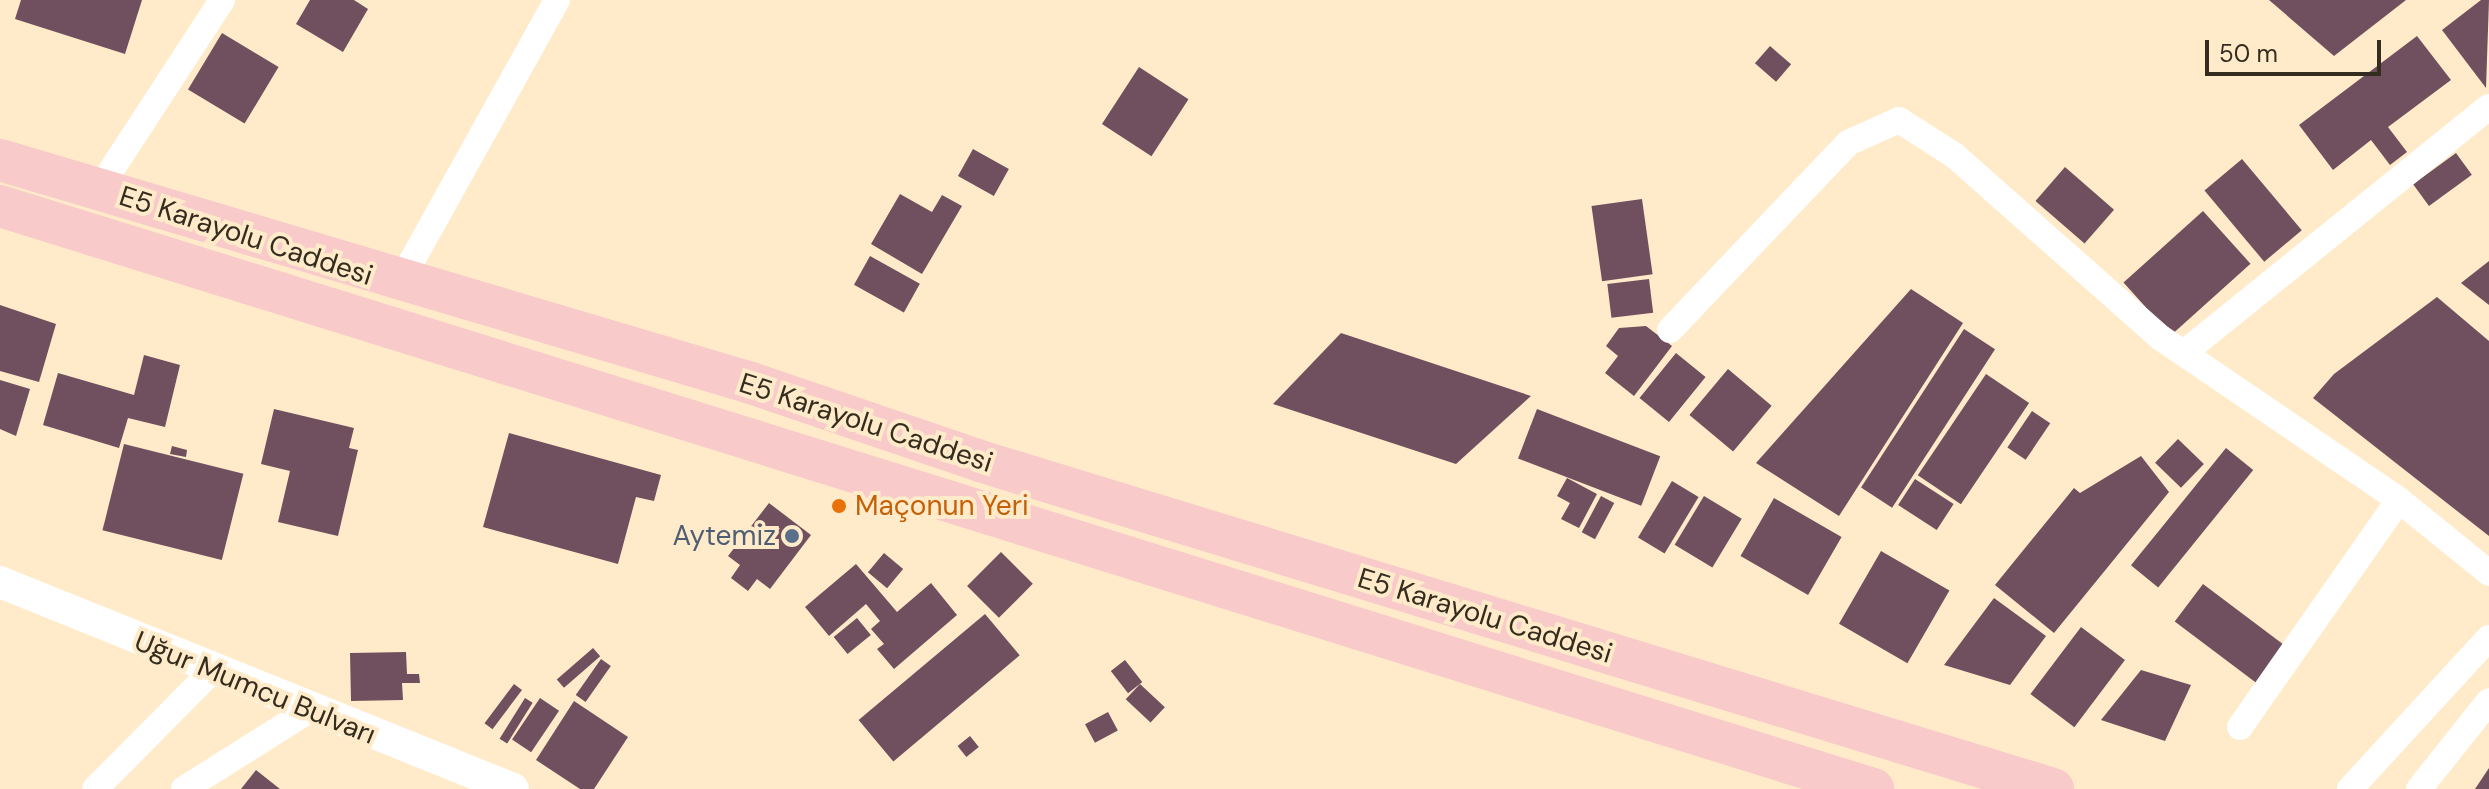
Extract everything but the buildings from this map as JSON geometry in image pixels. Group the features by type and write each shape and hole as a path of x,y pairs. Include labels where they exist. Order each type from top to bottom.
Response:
{"highway":[{"path":"0,152 99,189"},
{"name":"E5 Karayolu Caddesi","path":"0,160 399,284 751,383 983,462 2053,789"},
{"name":"E5 Karayolu Caddesi","path":"0,206 278,288 1863,788"},
{"path":"0,236 278,288"}],"street":[{"path":"99,189 222,0"},
{"path":"399,284 557,0"},
{"path":"2185,352 2489,107"},
{"path":"1670,330 1848,143 1899,120 1954,155 2185,352 2399,500 2489,573"},
{"path":"2240,727 2399,500"},
{"name":"Uğur Mumcu Bulvarı","path":"0,582 308,711 513,789"},
{"path":"2350,789 2489,638"},
{"path":"95,789 212,671"},
{"path":"2419,789 2489,701"},
{"path":"184,789 308,711"}],"place":[{"name":"Maçonun Yeri","path":"839,506"},
{"name":"Aytemiz","path":"792,536"}]}
